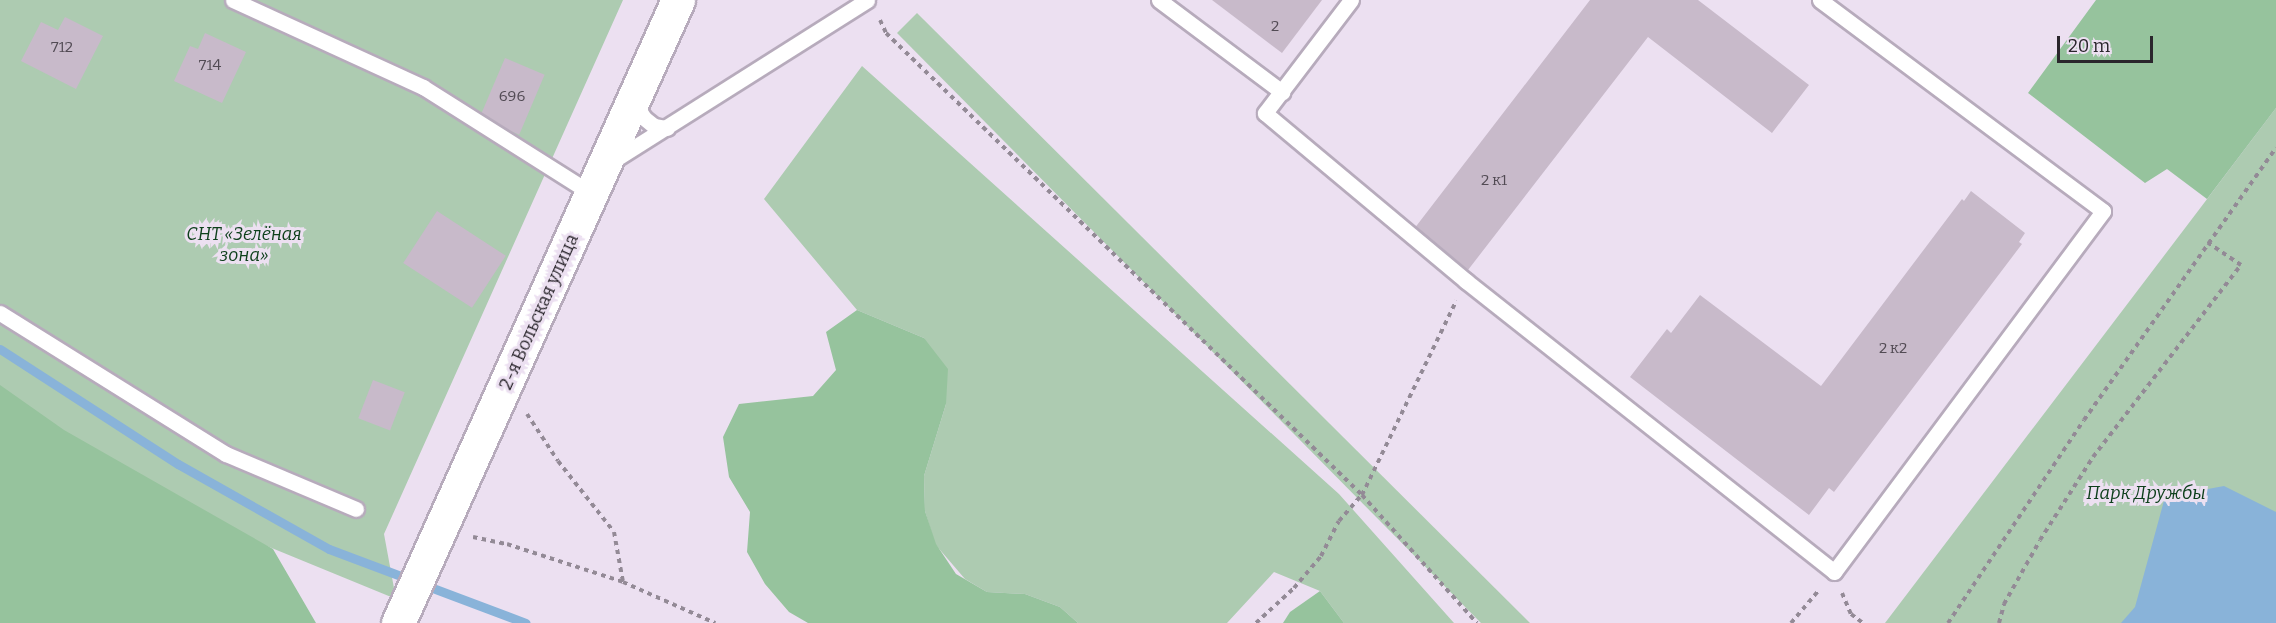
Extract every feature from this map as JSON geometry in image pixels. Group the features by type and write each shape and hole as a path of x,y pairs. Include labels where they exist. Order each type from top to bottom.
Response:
{"main road":[{"name":"2-я Вольская улица","path":"398,623 431,554 678,0"}],"lane":[{"path":"233,0 423,87 598,180 667,128 867,0"},
{"path":"1159,0 1282,92"},
{"path":"1351,0 1265,113 1466,281 1834,572 2103,211 1820,0"},
{"path":"633,101 644,118 654,126 667,128"},
{"path":"0,313 226,454 356,509"}],"path":[{"path":"879,16 886,33 1362,495 1477,623"},
{"path":"1948,623 2084,420 2276,148"},
{"path":"1999,623 2004,604 2040,540 2093,458 2241,265 2208,243"},
{"path":"1256,623 1294,588 1321,556 1340,521 1362,495 1466,281"},
{"path":"526,412 558,461 614,532 623,582"},
{"path":"463,536 507,544 623,582 715,623"},
{"path":"1791,623 1834,572 1851,614 1863,623"}],"green space":[{"name":"СНТ «Зелёная зона»","path":"0,0 623,0 384,534 396,599 186,513 0,394"},
{"path":"2096,0 2276,0 2276,108 2207,199 2167,169 2145,183 2028,93"},
{"path":"917,13 1530,623 1481,623 897,33"},
{"path":"862,66 1339,494 1454,623 1344,623 1320,591 1274,572 1227,623 1078,623 1060,607 1025,594 987,592 965,579 935,544 925,511 924,476 946,404 924,338 857,310 764,199"},
{"name":"Парк Дружбы","path":"2276,108 2276,623 1885,623 2198,211"},
{"path":"857,310 924,338 948,369 946,404 924,476 925,511 936,544 956,574 987,592 1025,594 1060,607 1078,623 808,623 789,612 765,584 747,552 750,512 729,477 723,437 739,404 813,396 836,370 826,332"},
{"path":"0,385 64,430 273,549 316,623 0,623"},
{"path":"1320,591 1344,623 1283,623 1290,612"}],"water":[{"path":"2224,486 2276,512 2276,623 2121,623 2135,607 2165,497"}],"building":[{"path":"1212,0 1322,0 1282,53"},
{"path":"1590,0 1698,0 1809,85 1772,133 1648,37 1468,270 1414,229"},
{"path":"65,17 103,36 76,89 21,61 41,22 58,30"},
{"path":"205,33 246,52 222,103 174,81 190,46 198,49"},
{"path":"505,58 545,75 519,135 480,118"},
{"path":"1971,191 2025,233 2019,242 2022,244 1834,492 1829,488 1809,515 1630,377 1667,329 1671,333 1700,295 1821,386 1962,199 1964,201"},
{"path":"437,211 506,256 472,308 403,263"},
{"path":"373,380 405,392 390,430 358,418"}],"waterway":[{"path":"0,349 178,464 329,549 526,623"}]}
